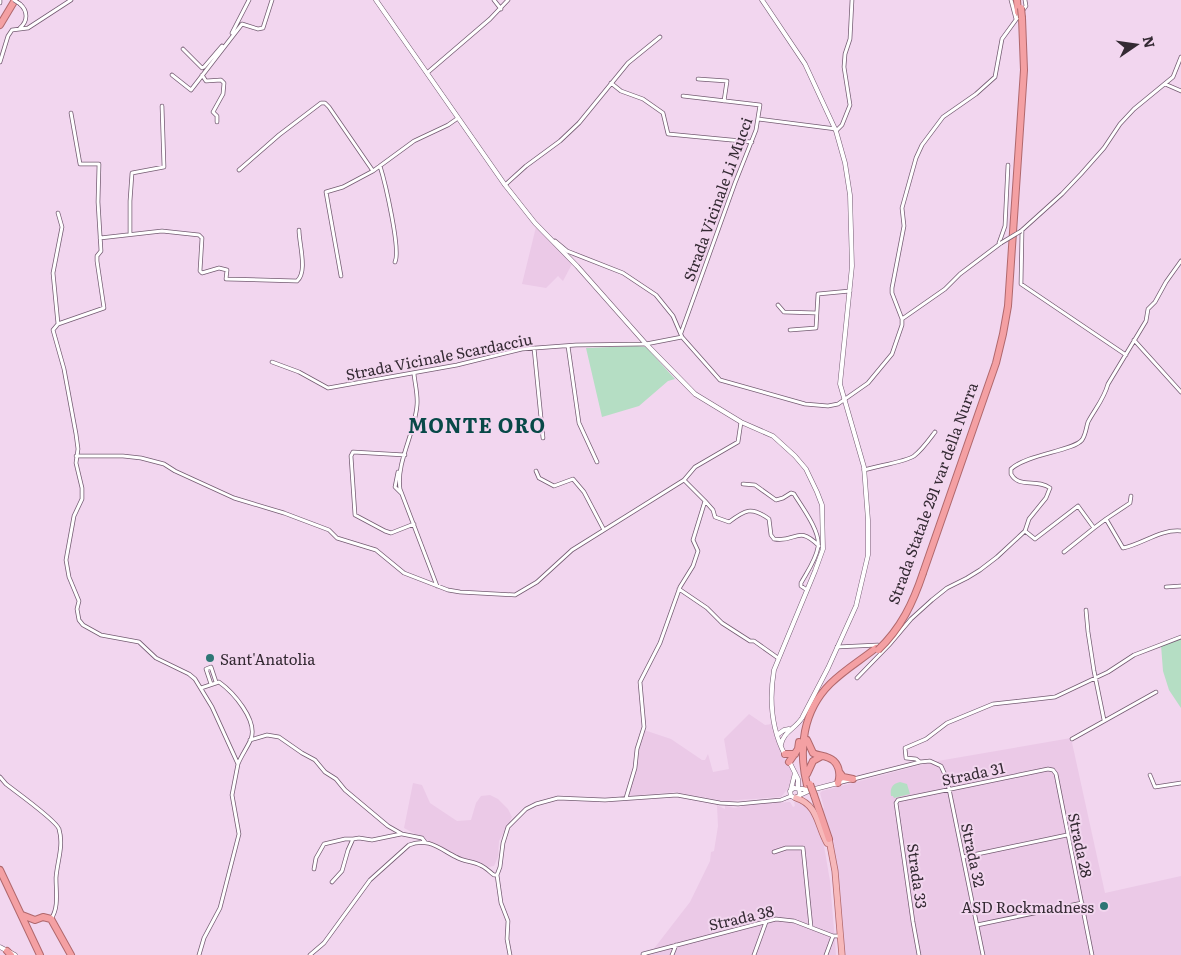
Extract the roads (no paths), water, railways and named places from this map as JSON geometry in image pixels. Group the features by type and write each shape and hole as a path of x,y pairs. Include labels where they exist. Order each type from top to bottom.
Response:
{"highway":[{"name":"Strada Statale 291 var della Nurra","path":"810,790 806,754 807,740 813,718 826,695 877,649 900,619 921,573 999,347 1008,306 1024,70 1018,0"},
{"path":"0,17 15,1"},
{"path":"0,25 15,1"},
{"name":"Strada Statale 291 var della Nurra","path":"827,841 824,820 810,790 802,754 807,722 830,684 877,649"},
{"path":"790,762 807,722"},
{"path":"807,740 813,753 834,761 843,777 853,779"},
{"path":"785,754 795,754"},
{"path":"807,774 813,761 822,756"},
{"path":"835,784 839,771"},
{"path":"0,870 31,935 38,955"},
{"path":"0,878 38,955"},
{"path":"22,916 35,920 44,917 51,919 71,955"},
{"path":"31,935 31,926 35,920"}],"main road":[{"path":"796,796 813,809 827,841"},
{"name":"Strada Statale 291 var della Nurra","path":"827,841 832,874 835,936 841,955"},
{"name":"Strada Statale 291 var della Nurra","path":"827,841 835,871 841,955"}],"street":[{"path":"0,62 8,36 12,30 28,28 34,25 71,0"},
{"path":"183,49 202,68 204,67 234,31 249,0"},
{"path":"172,75 191,90 242,24 263,28 272,0"},
{"path":"376,0 505,185 546,234 578,266 646,344 696,394 741,422 766,432 779,440 806,469 818,492 823,515 823,549 774,670 771,687 771,707 781,747 800,784 810,790"},
{"path":"494,0 501,9"},
{"path":"427,73 501,9 508,0"},
{"path":"762,0 805,64 836,130 845,163 850,195 852,266 840,384 864,470 868,520 868,555 858,598 837,647 802,718 791,729 777,735"},
{"path":"758,119 836,130 842,125 850,105 844,66 845,54 850,39 852,0"},
{"path":"1011,0 1019,16"},
{"path":"546,234 567,251 623,274 656,295 673,316 682,335 720,380 805,404 828,406 838,404 868,383 892,354 902,326 902,319 892,293 892,288 904,226 902,208 916,158 922,145 942,117 976,94 995,77 1002,39 1026,6 1025,0"},
{"path":"15,1 25,11 26,18 24,24 19,28"},
{"path":"505,185 526,166 560,142 580,122 628,63 660,37"},
{"path":"902,319 945,289 960,274 1000,243 1022,231 1062,194 1104,148 1120,124 1134,109 1173,77 1181,57"},
{"path":"202,75 206,81 221,80 224,83 223,94 213,112 217,116 217,122"},
{"name":"Strada Vicinale Li Mucci","path":"698,79 727,81 724,101"},
{"path":"611,83 621,91 643,99 663,113 668,134 752,142"},
{"path":"1164,84 1181,91"},
{"name":"Strada Vicinale Li Mucci","path":"682,335 752,142 760,105 683,96"},
{"path":"239,170 279,135 321,103 325,103 373,171"},
{"path":"130,234 132,173 164,167 162,106"},
{"path":"72,113 80,164 99,164 98,202 101,251 96,261 104,308 58,324 53,330 64,369 78,449 76,464 81,480 82,494 74,516 66,560 69,577 78,600 79,620 83,625 101,634 139,642 156,658 188,674 201,688 217,716 238,764"},
{"path":"341,276 326,192 343,187 373,171 414,141 448,125 458,118"},
{"path":"1000,243 1005,226 1008,165"},
{"path":"380,166 398,257 395,262"},
{"path":"58,213 62,227 53,273 58,324"},
{"path":"100,238 162,232 199,235 202,238 200,271 202,273 219,268 227,270 226,279 294,281 300,280 301,276 299,230"},
{"path":"1022,231 1021,284 1126,355"},
{"path":"857,678 889,646 912,619 946,588 980,570 1025,531 1029,519 1046,498 1050,488 1041,484 1019,483 1013,478 1010,472 1011,469 1038,456 1067,448 1081,441 1088,422 1106,393 1108,384 1146,321 1148,309 1155,302 1181,261"},
{"path":"790,330 815,329 818,294 850,292"},
{"path":"778,305 784,312 817,313"},
{"name":"Strada Vicinale Scardacciu","path":"272,362 299,372 328,388 413,374 522,349 646,344 682,335"},
{"path":"1134,340 1181,392"},
{"path":"568,346 579,423 597,462"},
{"path":"534,348 543,438"},
{"path":"413,374 417,405 400,471 399,483 401,493 437,586"},
{"path":"76,456 123,456 142,458 164,464 234,498 284,513 329,530 337,538 376,550 404,573 437,586 460,592 515,595 537,582 572,550 684,480 695,467 738,442 741,422"},
{"path":"864,470 906,460 914,456 930,440 935,432"},
{"path":"404,455 353,452 351,456 355,515 385,531 392,532 414,524"},
{"path":"536,471 539,478 554,486 573,479 584,492 604,530"},
{"path":"684,480 713,510 716,517 729,522 748,510 754,511 768,520 771,535 774,539 786,539 802,534 819,546"},
{"path":"743,484 755,485 776,500 791,493 794,494 813,524 819,546 801,583 807,590"},
{"path":"1064,552 1130,503 1131,496"},
{"path":"626,798 644,727 640,682 660,642 679,589 693,566 698,551 693,540 704,501"},
{"path":"1025,531 1035,539 1078,506 1094,528"},
{"path":"1106,519 1124,548 1163,532 1171,530 1181,531"},
{"path":"1166,587 1181,586"},
{"path":"679,589 707,608 722,623 750,641 754,641 778,658"},
{"path":"1086,610 1088,632 1104,720"},
{"path":"920,762 916,759 906,758 905,748 926,739 947,723 998,702 1055,698 1108,672 1134,655 1181,637"},
{"path":"837,647 889,646"},
{"path":"210,684 206,669 211,667 216,682"},
{"path":"199,955 202,944 220,908 239,834 232,796 238,764 250,740 250,723 240,701 219,682 201,688"},
{"path":"1072,739 1156,692"},
{"path":"773,721 777,727 785,731"},
{"path":"781,747 785,731"},
{"path":"250,740 267,735 279,737 302,754 315,760 325,772 388,826 402,834 422,838 457,858 483,866 494,875 497,875"},
{"name":"Strada 32","path":"920,762 930,760 941,766 945,772 983,955"},
{"path":"510,955 507,939 508,922 501,903 497,875 505,834 513,822 526,809 536,804 563,798 605,800 681,795 720,803 738,804 781,800 810,790 920,762"},
{"name":"Strada 31","path":"898,800 1048,769 1053,770"},
{"name":"Strada 28","path":"1053,770 1056,774 1092,955"},
{"path":"791,790 795,774"},
{"path":"1150,775 1155,787 1181,783"},
{"path":"0,777 6,784 57,824 59,828 61,854 56,875 55,913 51,919"},
{"path":"796,796 799,789 798,779"},
{"path":"791,790 794,788 810,790"},
{"path":"791,790 796,796"},
{"name":"Strada 33","path":"898,800 896,803 919,955"},
{"path":"314,869 316,858 324,844 346,839 372,840 402,834"},
{"path":"963,857 1067,835"},
{"path":"332,882 342,871 353,840"},
{"path":"310,955 324,943 370,880 409,845 426,842"},
{"path":"774,852 786,848 803,848 812,927"},
{"path":"977,925 1082,903"},
{"name":"Strada 38","path":"645,955 643,954 776,919 787,919 835,936"},
{"path":"754,955 766,922"},
{"path":"826,955 835,936"},
{"path":"672,955 676,945"},
{"path":"0,947 15,955"}],"place":[{"name":"Sant'Anatolia","path":"210,658"},
{"name":"ASD Rockmadness","path":"1104,906"}],"district":[{"name":"MONTE ORO","path":"477,424"}]}
